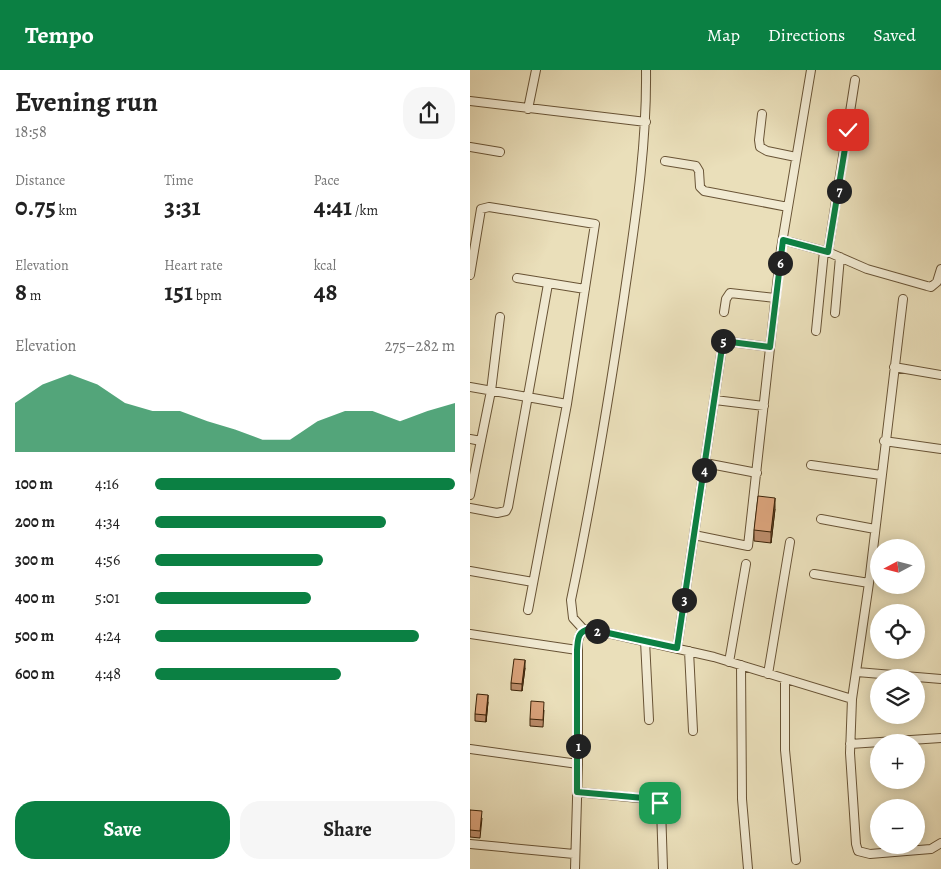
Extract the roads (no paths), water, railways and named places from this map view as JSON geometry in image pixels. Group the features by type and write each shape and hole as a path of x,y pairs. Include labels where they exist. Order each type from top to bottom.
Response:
{"street":[{"path":"528,108 536,70"},
{"path":"646,70 646,122 639,198 616,347 570,600 573,618 584,630 690,651 852,699"},
{"path":"694,535 748,546 775,298 811,70"},
{"path":"816,332 826,252 855,80"},
{"path":"470,101 646,122"},
{"path":"762,114 758,140 760,146 767,151 796,157"},
{"path":"470,147 500,152"},
{"path":"665,161 696,166 699,171 698,182 704,191 788,207"},
{"path":"470,273 481,209 489,207 595,224 567,404 528,610"},
{"path":"783,240 826,252 867,269 931,287 937,282 941,269"},
{"path":"835,313 840,257"},
{"path":"517,278 585,289"},
{"path":"470,508 498,513 506,511 508,507 548,284"},
{"path":"724,312 726,299 730,293 775,298"},
{"path":"903,299 884,440 869,583 852,699 850,744 858,852 870,854 931,849 941,843"},
{"path":"470,495 473,469 481,442 491,391 500,318"},
{"path":"677,648 723,341 770,347"},
{"path":"894,367 941,375"},
{"path":"470,387 567,404"},
{"path":"715,400 764,406"},
{"path":"470,439 481,442"},
{"path":"884,440 941,449"},
{"path":"705,463 757,473"},
{"path":"812,465 881,475"},
{"path":"821,519 875,529"},
{"path":"768,674 790,542"},
{"path":"729,662 746,564"},
{"path":"470,571 534,582"},
{"path":"814,574 869,583"},
{"path":"575,869 578,764 577,650 580,634 584,630"},
{"path":"470,634 577,650"},
{"path":"645,641 649,720"},
{"path":"690,651 693,731"},
{"path":"741,665 742,799 748,869"},
{"path":"857,672 941,679"},
{"path":"785,680 785,750 796,860"},
{"path":"850,744 941,738"},
{"path":"470,749 578,764"},
{"path":"577,792 659,800 661,807 663,869"},
{"path":"470,844 574,854"}]}
